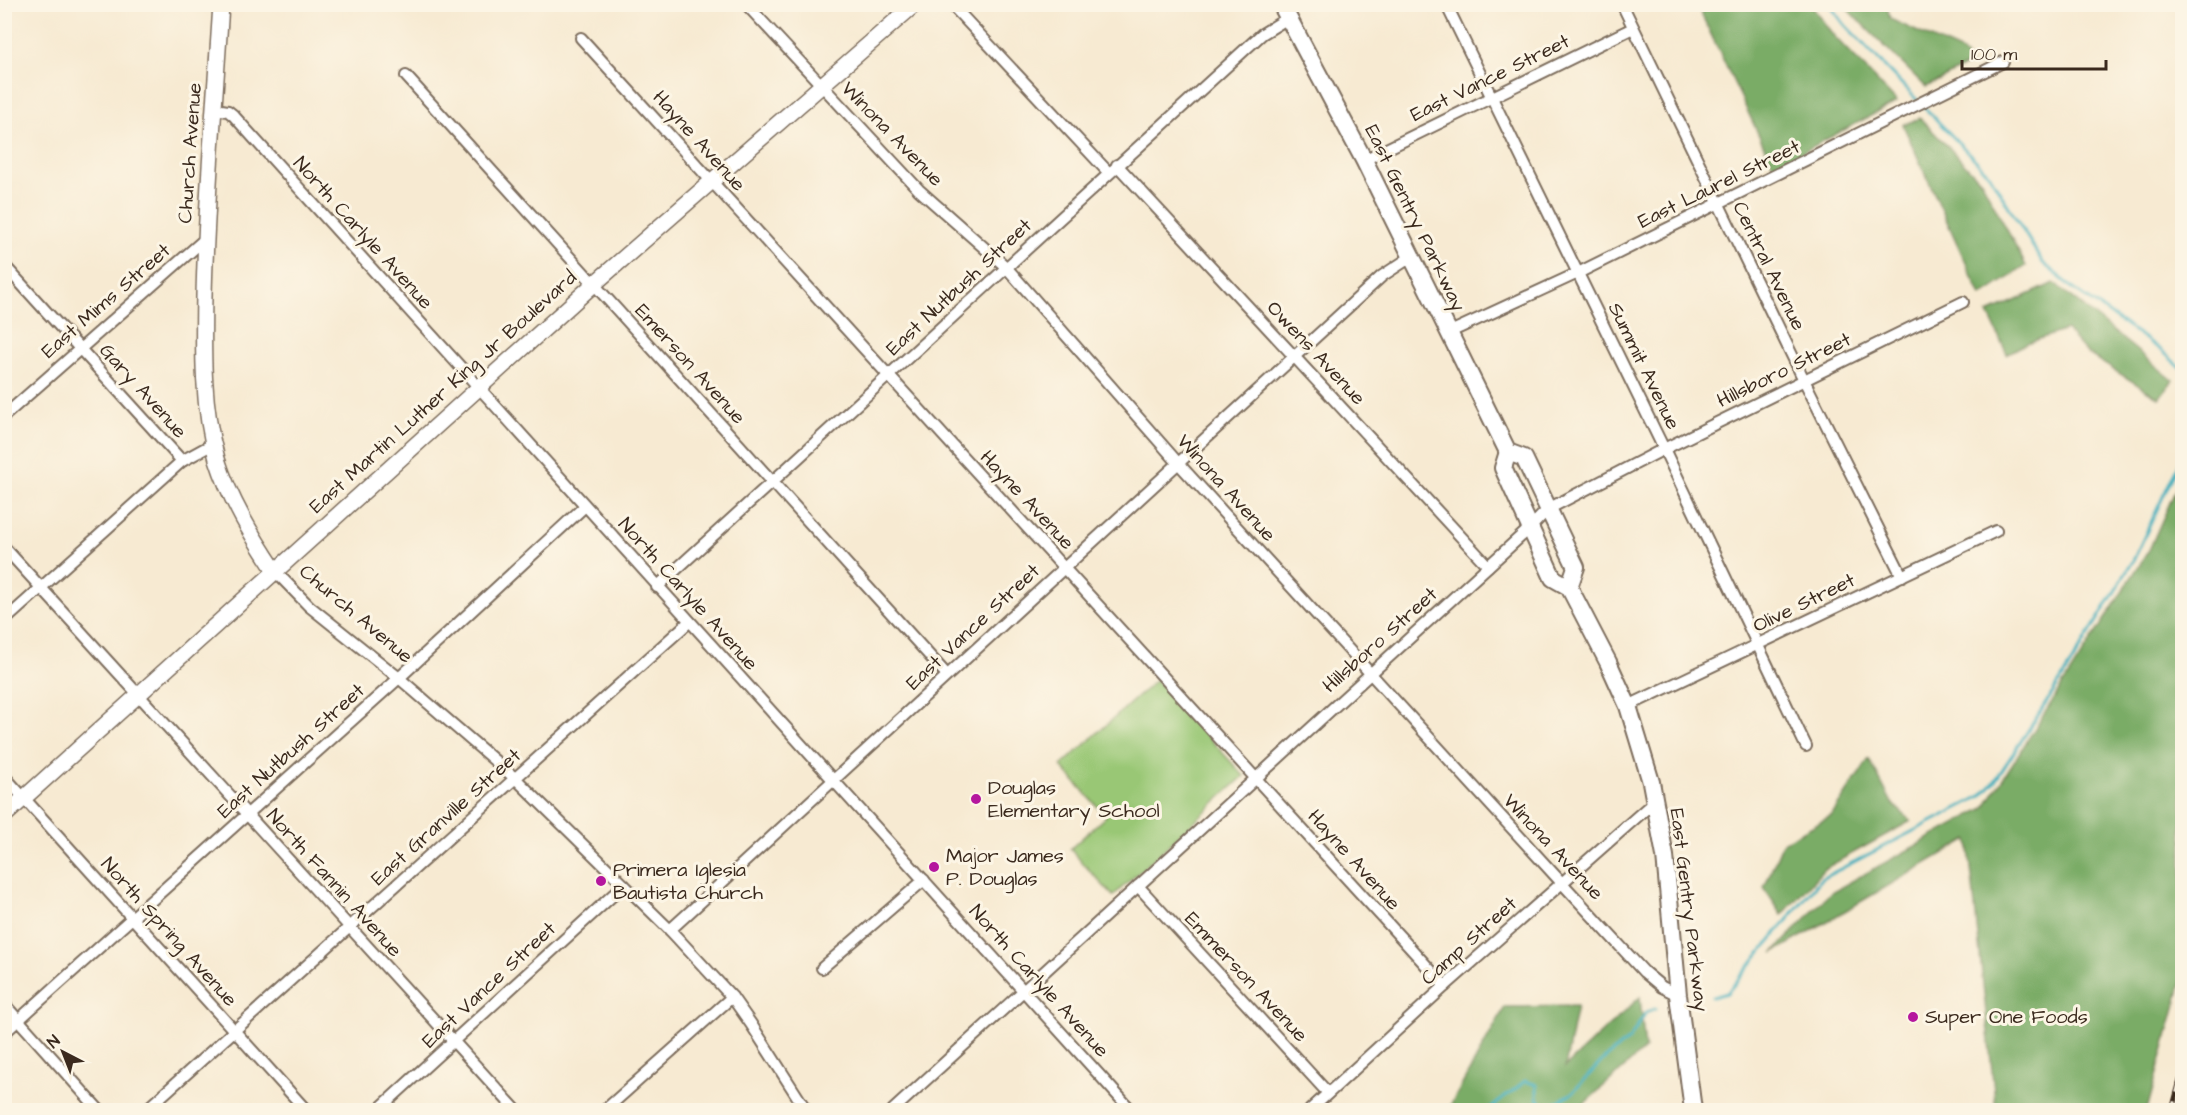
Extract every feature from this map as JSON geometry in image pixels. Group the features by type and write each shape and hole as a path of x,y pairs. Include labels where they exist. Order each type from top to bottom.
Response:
{"main road":[{"name":"Church Avenue","path":"221,4 205,238 204,352 207,406 213,444 222,473 238,511 276,572"},
{"name":"East Martin Luther King Jr Boulevard","path":"4,816 594,284 915,4"},
{"name":"East Gentry Parkway","path":"1284,11 1364,160 1508,452 1524,458 1576,567 1569,587"},
{"name":"East Gentry Parkway","path":"1508,452 1503,468 1553,578 1569,587 1608,662 1628,706 1643,753 1655,801 1666,864 1678,995 1693,1110"}],"street":[{"name":"Winona Avenue","path":"746,4 918,190 1006,267 1179,464 1644,972 1662,987 1678,995"},
{"name":"Owens Avenue","path":"951,4 1294,357 1488,566"},
{"name":"Summit Avenue","path":"1446,4 1664,449 1806,746"},
{"name":"Central Avenue","path":"1622,4 1804,380 1902,576"},
{"name":"East Nutbush Street","path":"657,587 1262,34 1284,11"},
{"name":"East Vance Street","path":"1364,160 1633,28"},
{"name":"Hayne Avenue","path":"581,38 1445,986"},
{"name":"East Laurel Street","path":"1448,333 1578,273 2003,62"},
{"name":"Emerson Avenue","path":"406,76 947,675"},
{"name":"North Carlyle Avenue","path":"215,110 228,111 233,115 924,880 1125,1108"},
{"name":"East Mims Street","path":"4,416 205,238"},
{"name":"East Vance Street","path":"669,930 1382,276 1411,257"},
{"name":"Gary Avenue","path":"4,265 182,461"},
{"name":"Hillsboro Street","path":"893,1110 1530,528 1548,509 1664,449 1963,302"},
{"path":"4,621 182,461 213,444"},
{"name":"East Nutbush Street","path":"4,1034 399,678 585,506"},
{"name":"Olive Street","path":"1628,706 1996,531"},
{"name":"North Fannin Avenue","path":"4,547 516,1110"},
{"name":"Church Avenue","path":"276,572 309,606 399,678 516,779 669,930 732,997 806,1110"},
{"name":"East Granville Street","path":"146,1110 689,622"},
{"name":"North Spring Avenue","path":"4,776 306,1110"},
{"name":"Camp Street","path":"1310,1110 1561,882 1655,801"},
{"path":"822,968 924,880"},
{"name":"East Vance Street","path":"378,1110 624,885"},
{"name":"Emmerson Avenue","path":"1138,886 1328,1093"},
{"path":"605,1110 732,997"},
{"path":"4,1005 99,1110"}],"green space":[{"path":"1697,5 1811,5 1834,36 1897,102 1774,167"},
{"path":"1844,5 1887,5 1890,19 1962,52 1970,64 1926,87"},
{"path":"1920,118 1982,182 2026,266 1981,296 1903,125"},
{"path":"2054,283 2173,380 2159,398 2088,354 2066,330 2027,343 2007,354 1988,313"},
{"path":"2182,475 2182,982 2147,1110 1996,1110 1968,839 1773,953 1830,893 1984,808 2149,550"},
{"path":"1156,680 1244,776 1113,896 1070,849 1106,816 1061,766"},
{"path":"1869,759 1892,803 1911,821 1824,869 1782,915 1764,888 1783,842 1831,816"},
{"path":"1640,997 1645,1049 1577,1110 1448,1110 1505,1007 1577,1006 1565,1067"}],"waterway":[{"path":"1829,4 1845,25 1917,100"},
{"path":"1922,105 1989,174 2043,263 2075,290 2161,350 2182,369"},
{"path":"1712,997 1727,993 1821,879 1981,796 1995,781 2063,677 2132,563 2182,456"},
{"path":"1489,1110 1525,1081 1537,1085 1537,1098 1545,1108 1571,1094 1605,1058 1629,1040 1646,1012 1655,1009"}],"railway":[{"path":"2172,1110 2182,1073"}],"place":[{"name":"Douglas Elementary School","path":"976,799"},
{"name":"Major James P. Douglas","path":"934,867"},
{"name":"Primera Iglesia Bautista Church","path":"601,881"},
{"name":"Super One Foods","path":"1913,1017"}]}
